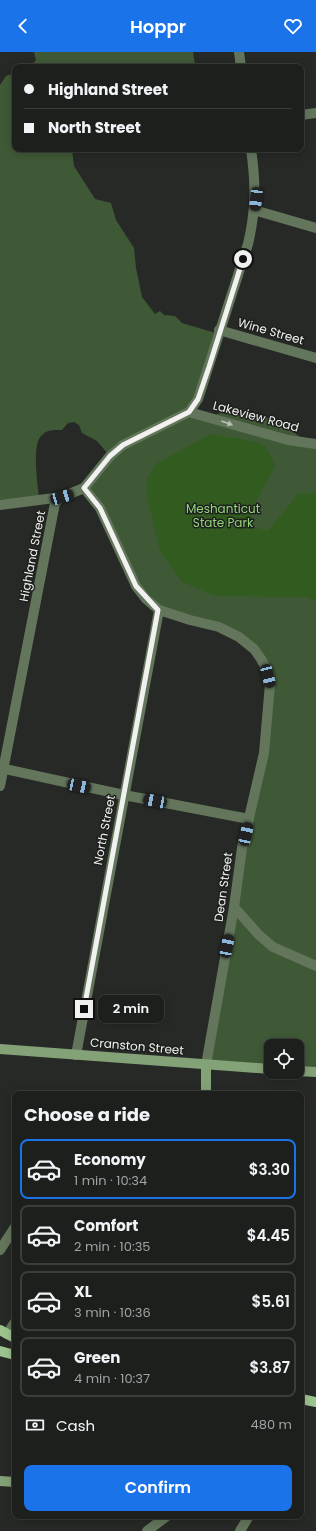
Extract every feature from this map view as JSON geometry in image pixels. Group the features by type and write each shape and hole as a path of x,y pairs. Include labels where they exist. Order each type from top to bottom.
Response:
{"main road":[{"path":"0,1351 12,1354"},
{"path":"304,1398 316,1396"},
{"path":"304,1399 316,1402"}],"street":[{"path":"239,52 241,64"},
{"path":"304,115 316,113"},
{"path":"0,505 62,497 84,488 110,456 123,445 189,412 198,399 248,244 254,210 255,183 251,152"},
{"path":"254,210 316,228"},
{"name":"Wine Street","path":"219,330 316,358"},
{"name":"Lakeview Road","path":"189,412 288,440 316,444"},
{"path":"84,488 100,508 136,586 158,610"},
{"name":"Highland Street","path":"0,786 2,769 55,503 62,497"},
{"name":"Dean Street","path":"158,610 219,627 248,644 263,662 270,684 264,753 242,848 234,907 206,1065 206,1091"},
{"name":"North Street","path":"76,1054 158,610"},
{"path":"2,769 124,796 249,819"},
{"path":"234,907 259,935 273,947 316,966"},
{"name":"Cranston Street","path":"0,1049 264,1069"},
{"path":"304,1071 316,1072"},
{"path":"0,1250 12,1232"},
{"path":"0,1481 12,1482"},
{"path":"147,1531 163,1519"},
{"path":"240,1531 247,1519"}],"green space":[{"path":"34,52 193,52 195,64 33,64 36,60"},
{"name":"Meshanticut State Park","path":"12,74 12,152 72,152 74,166 95,199 111,203 116,220 134,248 136,268 142,297 155,314 160,311 164,315 175,316 182,323 219,334 192,410 210,418 230,408 279,421 300,437 316,441 316,1074 304,1073 304,1039 264,1039 264,1069 211,1065 234,912 266,753 266,666 230,631 165,612 148,598 86,489 108,454 97,441 82,433 79,425 74,422 68,423 62,430 51,430 42,435 39,440 36,465 39,499 0,504 0,85 6,76"}],"shaded area":[{"path":"212,434 261,443 268,450 275,466 252,509 250,526 268,531 298,494 316,492 316,601 305,597 215,596 182,582 160,551 147,496 147,479 157,463"}],"route":[{"path":"84,1009 158,610 146,599 136,586 100,508 84,488 110,456 123,445 140,435 189,412 198,399 243,259"}]}
